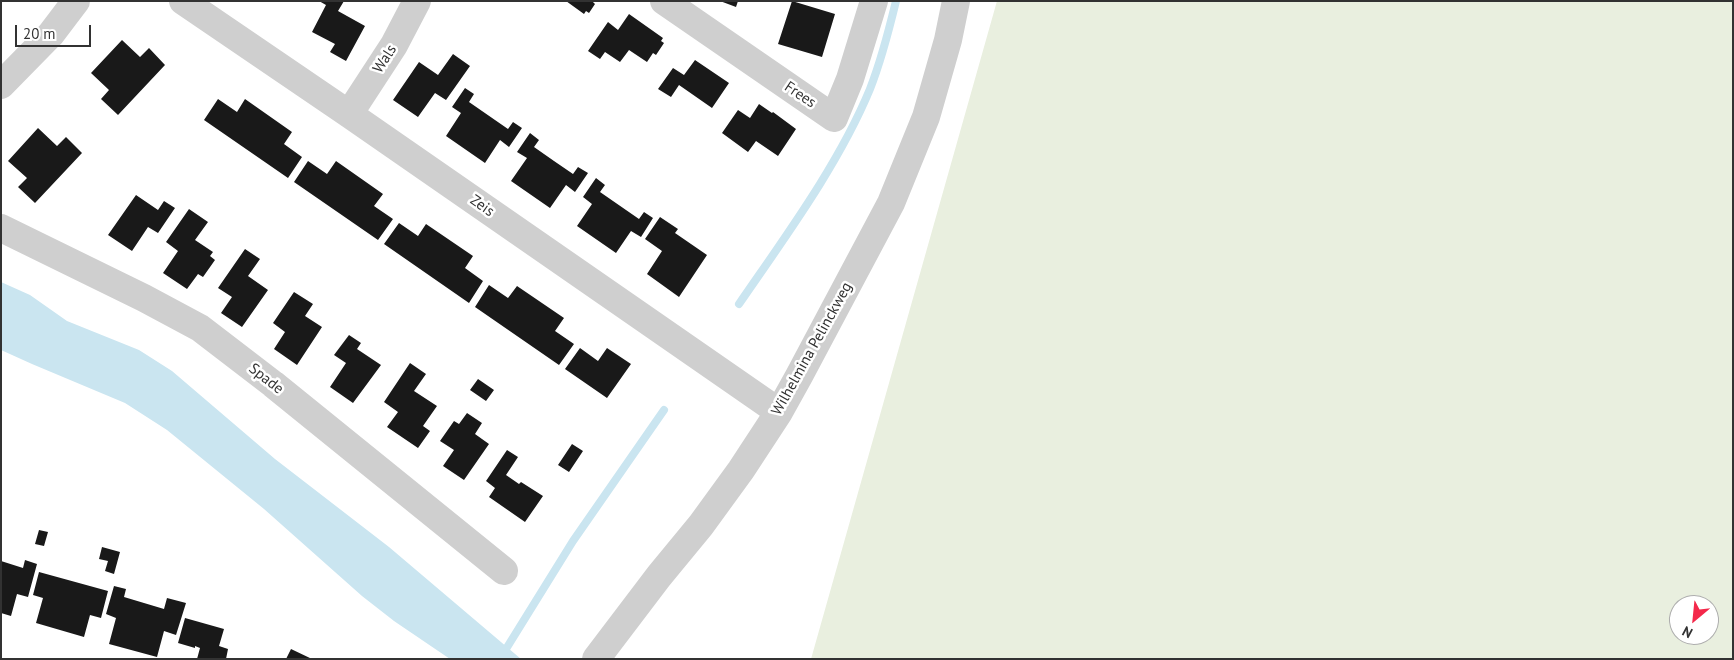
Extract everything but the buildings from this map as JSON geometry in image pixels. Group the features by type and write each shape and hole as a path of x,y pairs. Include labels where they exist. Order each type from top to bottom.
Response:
{"street":[{"path":"1,85 51,34 76,1"},
{"name":"Zeis","path":"183,1 779,412"},
{"name":"Wals","path":"349,114 394,45 416,1"},
{"name":"Frees","path":"664,1 834,118 850,79 874,1"},
{"name":"Wilhelmina Pelinckweg","path":"596,659 701,524 741,470 779,412 891,204 926,117 948,40 956,1"},
{"name":"Spade","path":"1,228 144,298 200,328 504,571"}],"green space":[{"path":"997,1 1733,1 1733,659 811,659"}],"water":[{"path":"1,282 30,295 67,321 139,350 172,371 275,459 389,547 521,659 450,659 394,621 362,596 264,509 167,430 125,403 1,350"}],"waterway":[{"path":"739,304 810,200 843,145 878,68 896,1"},
{"path":"506,649 573,541 664,410"}]}
